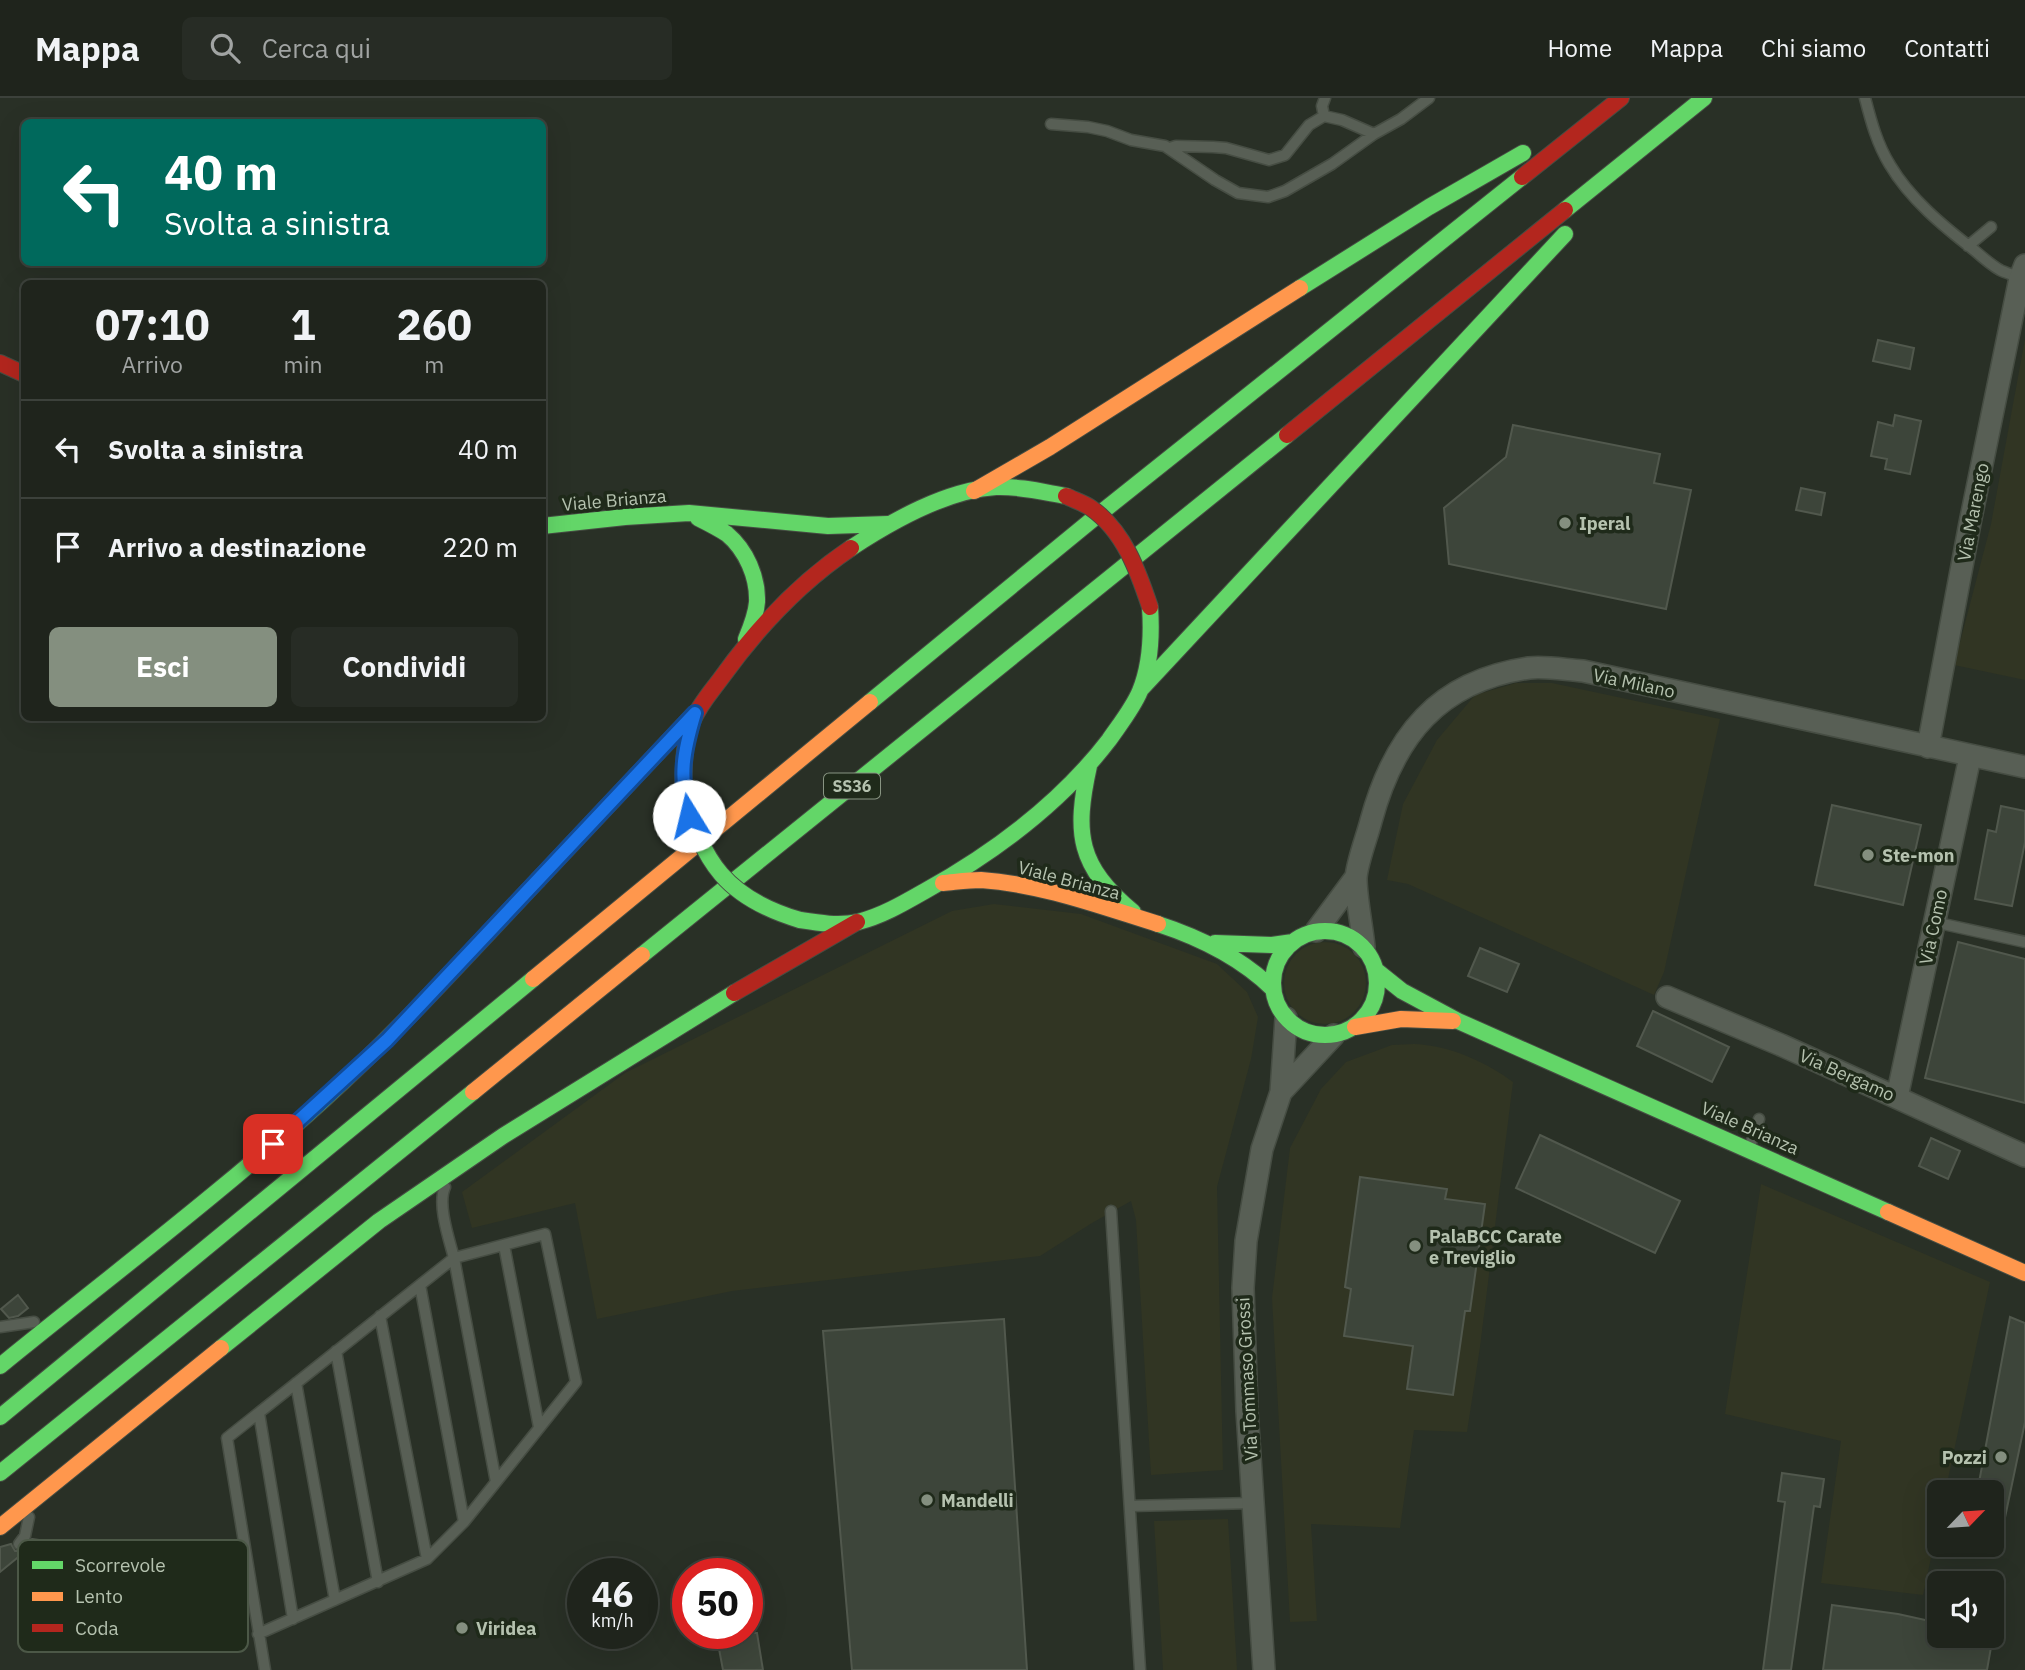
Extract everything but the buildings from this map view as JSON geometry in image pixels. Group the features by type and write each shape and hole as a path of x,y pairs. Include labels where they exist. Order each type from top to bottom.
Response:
{"main road":[{"path":"974,491 1050,447 1429,207 1619,98"},
{"name":"SS36","path":"0,1417 1093,519 1619,98"},
{"name":"SS36","path":"0,1472 1704,98"},
{"path":"0,1527 379,1221 453,1169 755,980 857,922 897,906 942,883 1024,827 1089,764 1107,742 1141,689 1656,136"},
{"path":"0,363 21,373"},
{"path":"0,1366 256,1159 387,1040 695,713 744,646 771,615 845,552 891,524 931,504 990,487 1066,496 1091,508 1128,549 1150,607 1152,634 1141,689"},
{"name":"Viale Brianza","path":"546,526 625,516 689,513 828,526 891,524"},
{"name":"Viale Brianza","path":"689,513 731,538 746,556 752,570 757,601 744,646"},
{"path":"695,713 685,746 683,791 689,816 707,857 726,881 745,898 782,916 827,923 857,922"},
{"name":"Viale Brianza","path":"1089,764 1079,817 1089,863 1115,898 1144,920"},
{"name":"Viale Brianza","path":"942,883 983,880 1038,887 1144,920 1209,942 1255,971 1273,989"},
{"path":"1316,931 1333,931 1350,937 1364,947 1377,971 1378,987 1374,1003 1366,1017 1355,1027 1334,1035 1308,1033 1286,1018 1277,1004 1273,989 1273,975 1284,951 1304,935 1316,931"},
{"name":"Viale Brianza","path":"1209,942 1272,945 1293,942"},
{"name":"Viale Brianza","path":"1377,971 1402,991 1458,1021 2025,1273"},
{"name":"Viale Brianza","path":"1355,1027 1401,1019 1458,1021"}],"street":[{"name":"Via Marengo","path":"1928,747 1970,523 2023,271"},
{"name":"Via Milano","path":"1316,931 1356,877 1378,797 1390,766 1403,743 1419,721 1448,698 1484,678 1531,668 1583,671 2025,767"},
{"name":"Via Como","path":"1897,1097 1970,757"},
{"name":"Via Milano","path":"1356,877 1364,947"},
{"name":"Via Bergamo","path":"1667,997 1782,1045 2025,1156"},
{"name":"Via Tommaso Grossi","path":"1264,1670 1247,1411 1243,1288 1246,1241 1262,1149 1281,1091 1286,1018"},
{"name":"Via Tommaso Grossi","path":"1281,1091 1334,1035"}],"lane":[{"path":"1324,116 1322,106 1325,98"},
{"path":"1051,124 1097,129 1130,140 1165,146 1215,180 1238,192 1268,197 1296,186 1332,164 1429,98"},
{"name":"Via Marengo","path":"1865,98 1877,140 1890,166 1934,217 1999,270 2023,271"},
{"path":"1170,148 1213,146 1269,160 1284,155 1309,125 1324,116 1342,120 1374,134"},
{"path":"1968,246 1992,227"},
{"path":"1934,922 2025,942"},
{"path":"1749,1149 1759,1119"},
{"path":"453,1169 441,1194 496,1482"},
{"path":"429,1209 445,1222"},
{"path":"1111,1210 1140,1670"},
{"path":"243,1540 227,1438 454,1258 545,1234 576,1382 464,1522 427,1559 258,1634"},
{"path":"504,1245 539,1427"},
{"path":"420,1285 464,1522"},
{"path":"279,1301 304,1294"},
{"path":"380,1316 427,1559"},
{"path":"0,1327 58,1319"},
{"path":"335,1352 378,1582"},
{"path":"296,1383 335,1601"},
{"path":"259,1413 293,1619"},
{"path":"22,1540 33,1501"},
{"path":"1130,1506 1254,1503"},
{"path":"248,1571 265,1670"}],"green space":[{"path":"2025,339 2025,680 1954,665 1991,524"},
{"path":"1516,683 1552,683 1720,719 1664,972 1654,995 1408,884 1387,880 1403,804 1437,740 1475,695"},
{"path":"994,904 1081,914 1217,964 1247,992 1258,1017 1251,1059 1217,1187 1223,1470 1151,1475 1136,1220 1131,1201 1040,1256 732,1291 597,1319 575,1203 472,1228 462,1192 625,1073 952,911"},
{"path":"1325,942 1341,945 1354,954 1363,967 1366,983 1363,999 1354,1012 1341,1021 1325,1024 1309,1021 1296,1012 1287,999 1284,983 1287,967 1296,954 1309,945"},
{"path":"1421,1044 1460,1053 1483,1063 1513,1082 1467,1432 1414,1430 1400,1528 1311,1524 1317,1621 1290,1622 1272,1298 1290,1148 1321,1089 1346,1062 1392,1045"},
{"path":"1761,1184 1990,1282 1948,1480 1927,1480 1927,1558 1931,1558 1923,1595 1821,1583 1841,1441 1725,1414"},
{"path":"1228,1519 1237,1670 1163,1670 1154,1521"}],"traffic: fast":[{"path":"1565,210 1704,98"},
{"path":"1300,288 1429,207 1523,153"},
{"path":"870,702 1093,519 1522,177"},
{"path":"1141,689 1565,234"},
{"path":"642,955 1287,435"},
{"path":"851,548 920,508 977,489 1013,487 1066,496"},
{"path":"546,526 689,513 828,526 888,524"},
{"path":"698,518 734,540 750,565 757,602 746,639"},
{"path":"800,920 829,924 851,923 884,913 976,860 1048,806 1109,740 1137,697 1149,660 1150,607"},
{"path":"1089,766 1082,811 1085,847 1091,864 1101,879 1133,912"},
{"path":"683,791 699,838 721,874 753,901 800,920"},
{"path":"0,1366 204,1202 323,1100 406,1020 538,880"},
{"path":"1158,924 1219,950 1247,967 1273,989"},
{"path":"1325,931 1345,935 1362,946 1373,963 1377,983 1373,1003 1362,1020 1345,1031 1325,1035 1305,1031 1288,1020 1277,1003 1273,983 1277,963 1288,946 1305,935 1325,931"},
{"path":"1215,943 1272,945 1293,942"},
{"path":"1377,971 1402,991 1458,1021 1888,1212"},
{"path":"0,1417 533,979"},
{"path":"221,1348 379,1221 503,1136 734,993"},
{"path":"0,1473 473,1092"}],"traffic: slow":[{"path":"974,491 1050,447 1300,288"},
{"path":"533,979 870,702"},
{"path":"943,883 981,880 1026,886 1158,924"},
{"path":"473,1092 642,955"},
{"path":"1355,1027 1401,1019 1453,1021"},
{"path":"1888,1212 2025,1273"},
{"path":"0,1527 221,1348"}],"traffic: jam":[{"path":"1522,177 1621,98"},
{"path":"1287,435 1565,210"},
{"path":"0,363 21,373"},
{"path":"1066,496 1091,508 1112,528 1135,566 1150,607"},
{"path":"683,791 687,739 692,722 702,704 780,607 814,576 851,548"},
{"path":"538,880 695,713"},
{"path":"734,993 857,922"}],"place":[{"name":"Iperal","path":"1565,523"},
{"name":"Ste-mon","path":"1868,855"},
{"name":"PalaBCC Carate e Treviglio","path":"1415,1246"},
{"name":"Pozzi","path":"2001,1457"},
{"name":"Mandelli","path":"927,1500"},
{"name":"Viridea","path":"462,1628"}],"route":[{"path":"273,1144 387,1040 695,713 685,746 683,791 689,816"}]}
